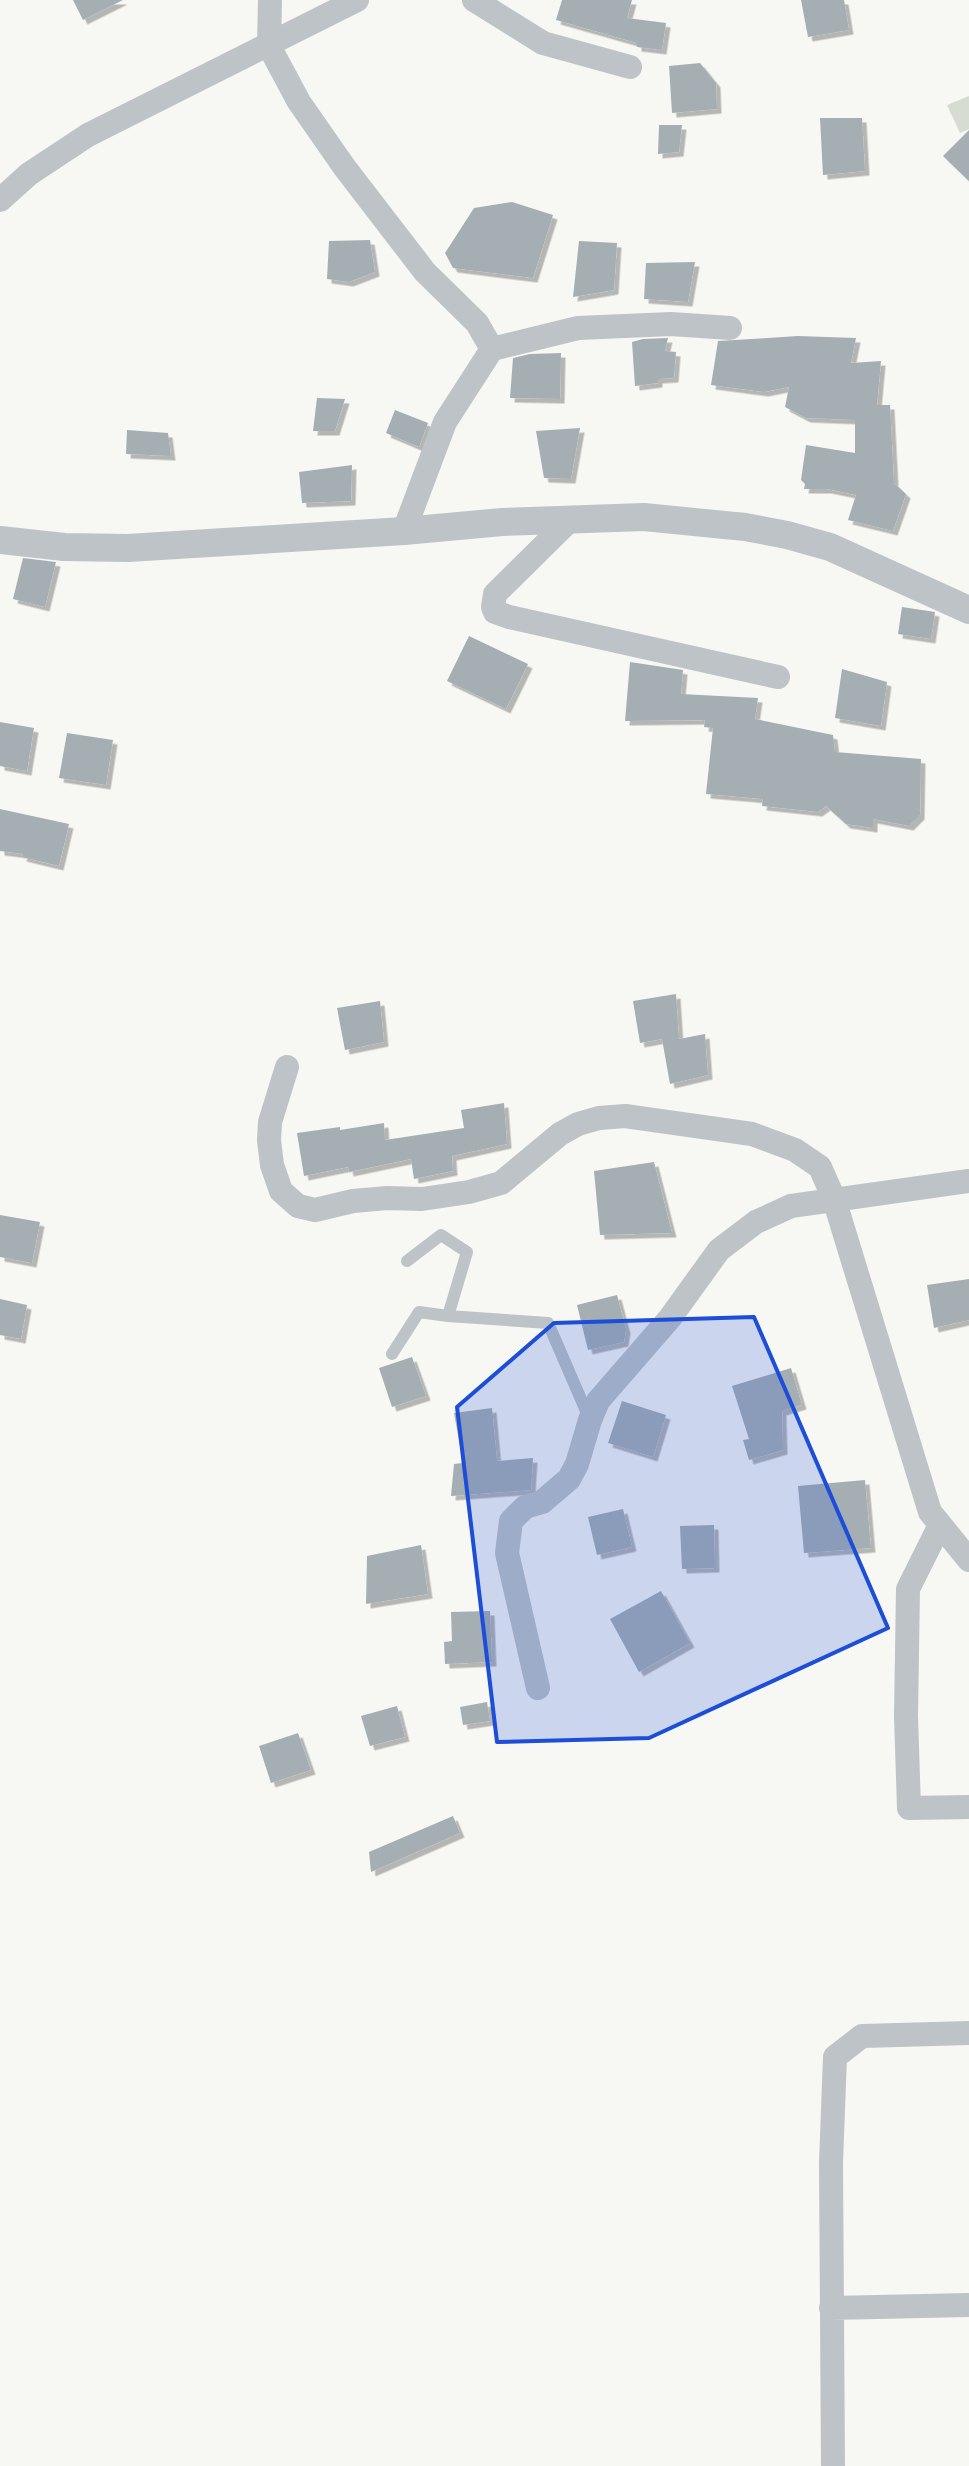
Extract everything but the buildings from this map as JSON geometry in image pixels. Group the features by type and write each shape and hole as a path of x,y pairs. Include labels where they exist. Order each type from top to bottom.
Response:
{"street":[{"path":"270,0 269,46 285,80 344,168 425,272 478,324 492,349"},
{"path":"0,200 35,170 88,135 269,46 357,0"},
{"path":"474,0 543,43 630,66"},
{"path":"404,531 445,422 492,349 578,328 671,324 730,328"},
{"path":"0,540 64,547 128,548 404,531 502,522 572,518 644,517 745,527 787,535 830,547 969,610"},
{"path":"572,518 495,594 493,607 495,612 509,617 778,677"},
{"path":"287,1067 270,1122 269,1140 272,1165 281,1191 298,1206 315,1210 353,1201 387,1198 422,1199 469,1192 501,1183 560,1134 578,1124 599,1118 625,1116 752,1134 787,1147 820,1167 834,1198 930,1512 969,1560"},
{"path":"538,1688 507,1553 511,1521 525,1507 542,1502 569,1479 577,1464 590,1420 598,1401 670,1318 719,1250 756,1222 791,1206 834,1198 920,1189 969,1181"},
{"path":"940,1525 908,1589 906,1716 909,1808 969,1807"},
{"path":"833,2466 831,2164 835,2057 862,2036 969,2033"},
{"path":"831,2308 969,2305"}],"lane":[{"path":"407,1261 441,1235 467,1252 448,1316"},
{"path":"392,1354 419,1312 448,1316 548,1323 590,1420"}],"highlighted area":[{"path":"754,1317 888,1628 649,1738 497,1742 457,1407 554,1323"}],"shaded area":[{"path":"969,96 969,129 960,133 947,105"}]}
